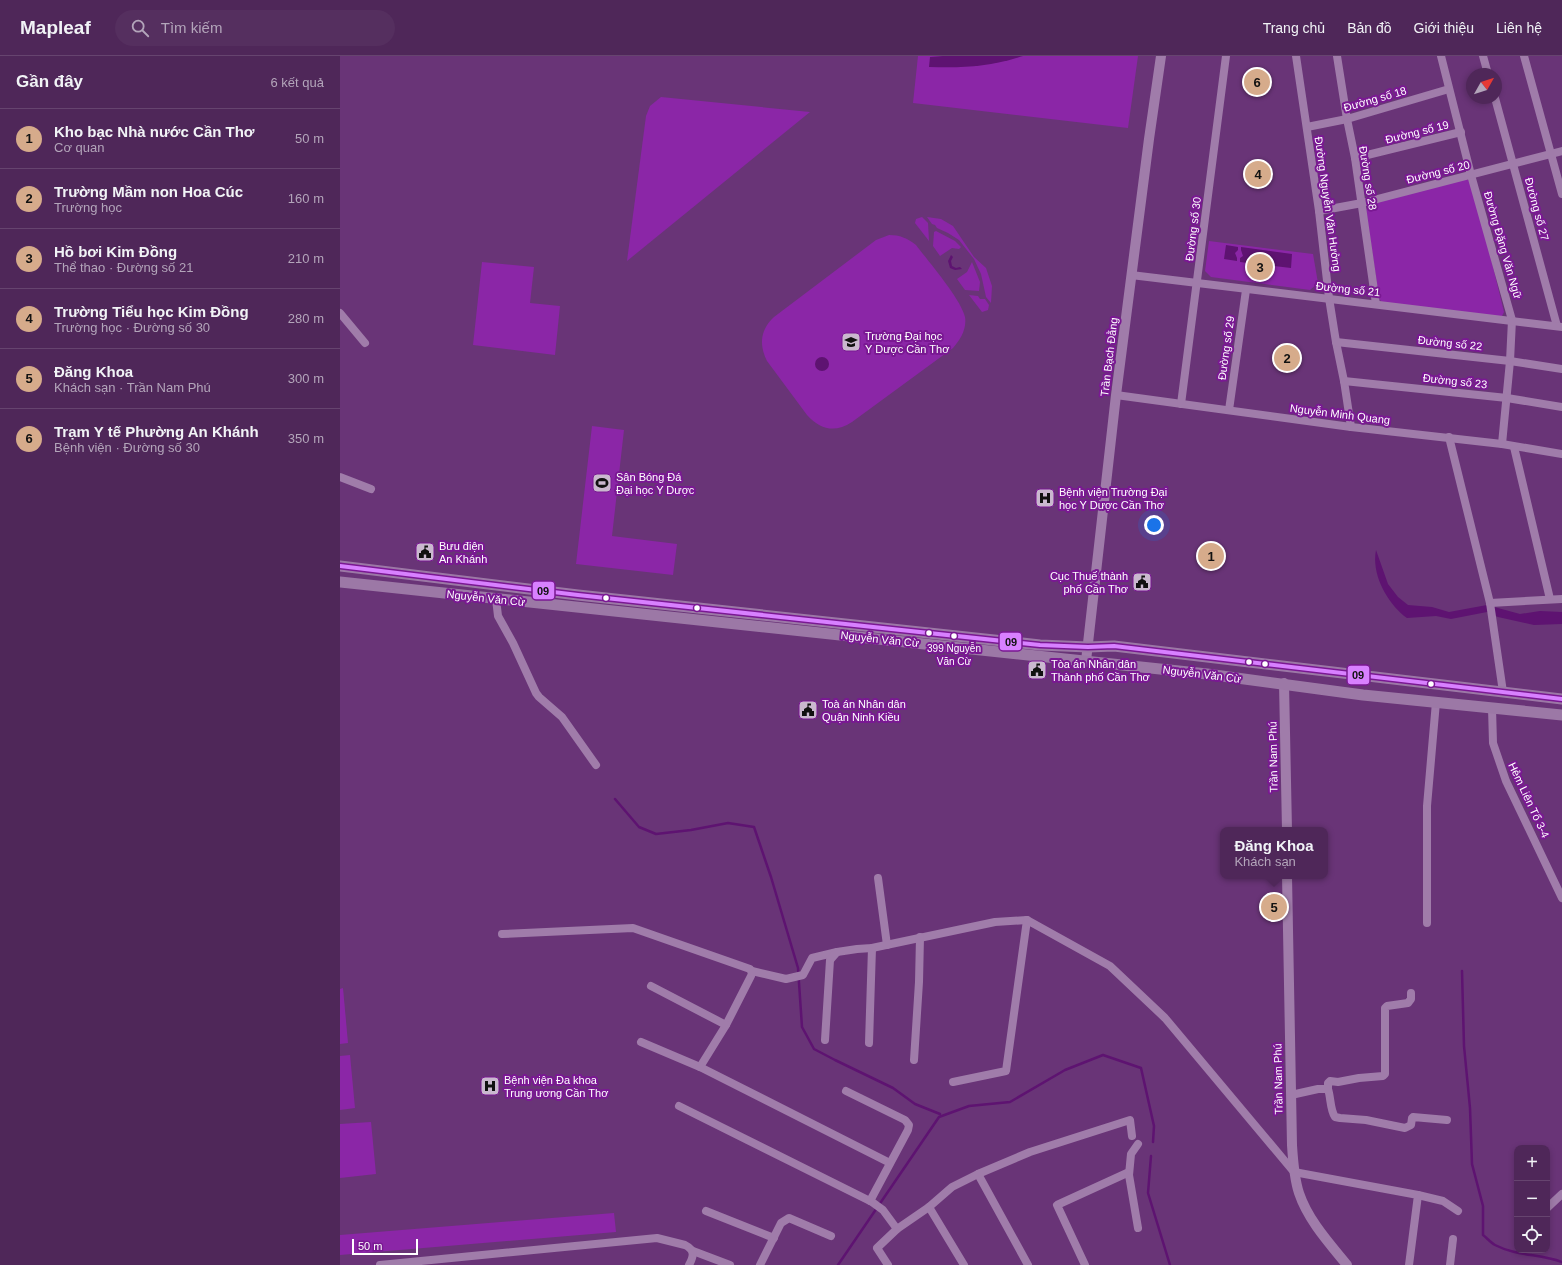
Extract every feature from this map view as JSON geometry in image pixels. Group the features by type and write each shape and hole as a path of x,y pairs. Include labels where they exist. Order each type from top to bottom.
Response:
{"main road":[{"name":"Nguyễn Văn Cừ","path":"340,566 578,595 1040,644 1088,647 1114,646 1562,699"},
{"name":"Nguyễn Văn Cừ","path":"340,582 1086,661 1284,684 1362,695 1562,715"}],"street":[{"name":"Trần Bạch Đằng","path":"1086,661 1116,395 1161,56"},
{"name":"Đường số 30","path":"1180,404 1226,56"},
{"name":"Đường Nguyễn Văn Hưởng","path":"1296,56 1319,211 1329,298 1351,427"},
{"name":"Đường số 28","path":"1337,56 1355,158 1376,304"},
{"name":"Đường Đặng Văn Ngữ","path":"1441,56 1471,175 1512,320 1510,361 1502,444"},
{"path":"1483,56 1486,68"},
{"path":"1524,56 1562,194"},
{"name":"Đường số 18","path":"1307,127 1347,119 1449,89"},
{"name":"Đường số 27","path":"1497,104 1560,327"},
{"name":"Đường số 19","path":"1355,158 1461,132"},
{"name":"Đường số 20","path":"1319,211 1362,203 1562,151"},
{"name":"Đường số 21","path":"1131,275 1560,327"},
{"name":"Đường số 29","path":"1229,410 1246,290"},
{"path":"340,313 365,343"},
{"name":"Đường số 22","path":"1336,342 1562,368"},
{"name":"Đường số 23","path":"1344,381 1507,398 1562,407"},
{"name":"Nguyễn Minh Quang","path":"1116,395 1351,427 1502,444 1562,454"},
{"path":"1449,437 1490,603 1503,692"},
{"path":"1514,447 1550,599"},
{"path":"340,477 371,489"},
{"path":"496,599 498,616 513,643 536,693 562,717 596,765"},
{"path":"1490,603 1562,599"},
{"name":"Trần Nam Phú","path":"1284,684 1287,827"},
{"path":"1427,924 1427,806 1436,702"},
{"name":"Hẻm Liên Tổ 3-4","path":"1492,708 1493,744 1506,781 1562,898"},
{"path":"878,878 887,945"},
{"name":"Trần Nam Phú","path":"1287,879 1292,1144 1294,1172 1299,1194 1308,1214 1344,1263"},
{"path":"953,1082 1006,1071 1027,920"},
{"path":"502,934 633,928 752,971 790,979 802,975 812,958 836,952 857,948 872,948 995,922 1027,920 1110,966 1127,982 1165,1018 1294,1172 1418,1195 1443,1201 1458,1211"},
{"path":"914,1060 920,937"},
{"path":"869,1043 872,948"},
{"path":"825,1040 830,960 836,952"},
{"path":"700,1067 726,1025 751,976 752,971"},
{"path":"651,986 726,1025"},
{"path":"1411,993 1411,999 1408,1003 1387,1006 1385,1008 1385,1074 1383,1076 1338,1082 1330,1081 1328,1084 1328,1089 1331,1096 1333,1113 1336,1117 1366,1120 1405,1128 1411,1125 1412,1118 1414,1117 1446,1120"},
{"path":"641,1042 700,1067 890,1163"},
{"path":"1291,1095 1318,1089 1328,1089"},
{"path":"846,1091 905,1120 909,1125 908,1130 871,1202"},
{"path":"679,1106 880,1207 897,1229"},
{"path":"888,1265 877,1248 897,1229 952,1187 978,1174 1030,1152 1130,1120 1132,1136"},
{"path":"1138,1144 1131,1154 1129,1175 1138,1228"},
{"path":"1086,1265 1057,1205 1126,1173 1129,1175"},
{"path":"978,1174 1028,1265"},
{"path":"1550,1205 1562,1194"},
{"path":"1410,1265 1418,1195"},
{"path":"928,1206 964,1265"},
{"path":"706,1211 774,1238"},
{"path":"760,1265 781,1223 789,1218 831,1236"},
{"path":"380,1265 656,1238 685,1245 693,1250 730,1265"},
{"path":"1450,1265 1453,1239"},
{"path":"689,1265 694,1257 693,1250"}],"shaded area":[{"path":"918,56 1138,56 1128,128 913,103"},
{"path":"1023,56 988,65 929,67 930,57"},
{"path":"661,97 810,112 627,261 646,116 650,106"},
{"path":"1466,179 1470,181 1475,193 1504,312 1501,318 1382,303 1379,298 1366,210 1367,207 1375,203"},
{"path":"922,217 928,223 929,241 915,223 916,219"},
{"path":"927,217 941,219 953,226 974,257 986,268 992,286 991,303 986,297 981,274 974,259 959,240 937,228"},
{"path":"936,231 955,241 961,247 959,249 952,248 940,256 933,246 934,232"},
{"path":"889,235 903,237 910,240 916,245 944,280 962,309 965,317 964,330 953,348 852,422 840,428 834,429 823,427 807,415 767,361 764,355 762,343 764,332 769,322 774,317 876,240"},
{"path":"1209,241 1313,254 1318,283 1310,290 1211,277 1205,271"},
{"path":"1226,245 1238,247 1238,250 1235,253 1237,261 1224,259"},
{"path":"1241,247 1292,254 1291,268 1240,262 1240,258 1243,256"},
{"path":"951,255 953,257 951,261 952,266 956,268 960,267 962,269 955,270 950,268 948,261"},
{"path":"482,262 534,267 530,303 560,306 555,355 473,345"},
{"path":"972,262 980,282 979,291 965,290 957,279 967,272"},
{"path":"969,295 978,296 980,299 985,299 989,305 988,310 982,312"},
{"path":"822,357 827,359 829,364 827,369 822,371 817,369 815,364 817,359"},
{"name":"Sân Bóng Đá Đại học Y Dược","path":"592,426 624,430 612,536 677,544 673,575 576,564"},
{"path":"1376,550 1388,584 1398,597 1408,605 1432,607 1449,612 1487,605 1520,614 1540,611 1562,612 1562,624 1534,625 1498,617 1487,612 1451,619 1436,616 1407,618 1393,605 1382,588 1376,569"},
{"path":"343,988 348,1043 340,1044 340,989"},
{"path":"350,1055 355,1108 340,1110 340,1056"},
{"path":"371,1122 376,1174 340,1178 340,1124"},
{"path":"614,1213 616,1232 340,1255 340,1235"}],"waterway":[{"path":"615,799 639,827 656,834 691,830 728,823 754,827 771,877 798,968 802,1027 814,1049 893,1088 915,1104 940,1114"},
{"path":"1462,971 1464,1046 1470,1108 1472,1164 1483,1206 1483,1235 1503,1249 1554,1259 1562,1262"},
{"path":"838,1265 939,1117 969,1106 1010,1102 1065,1070 1103,1055 1141,1068 1154,1126 1153,1142"},
{"path":"1151,1156 1148,1193 1170,1265"}],"transit line":[{"name":"09","path":"340,566 578,595 1040,645 1088,647 1114,646 1562,699"}],"place":[{"name":"Trạm Y tế Phường An Khánh","path":"1257,82"},
{"name":"Trường Tiểu học Kim Đồng","path":"1258,174"},
{"name":"Hồ bơi Kim Đồng","path":"1260,267"},
{"name":"Trường Đại học Y Dược Cần Thơ","path":"851,342"},
{"name":"Trường Mầm non Hoa Cúc","path":"1287,358"},
{"name":"Sân Bóng Đá Đại học Y Dược","path":"602,483"},
{"name":"Bệnh viện Trường Đại học Y Dược Cần Thơ","path":"1045,498"},
{"name":"Bưu điện An Khánh","path":"425,552"},
{"name":"Kho bạc Nhà nước Cần Thơ","path":"1211,556"},
{"name":"Cục Thuế thành phố Cần Thơ","path":"1142,582"},
{"name":"399 Nguyễn Văn Cừ","path":"954,636"},
{"name":"Tòa án Nhân dân Thành phố Cần Thơ","path":"1037,670"},
{"name":"Toà án Nhân dân Quận Ninh Kiều","path":"808,710"},
{"name":"Đăng Khoa","path":"1274,907"},
{"name":"Bệnh viện Đa khoa Trung ương Cần Thơ","path":"490,1086"}]}
